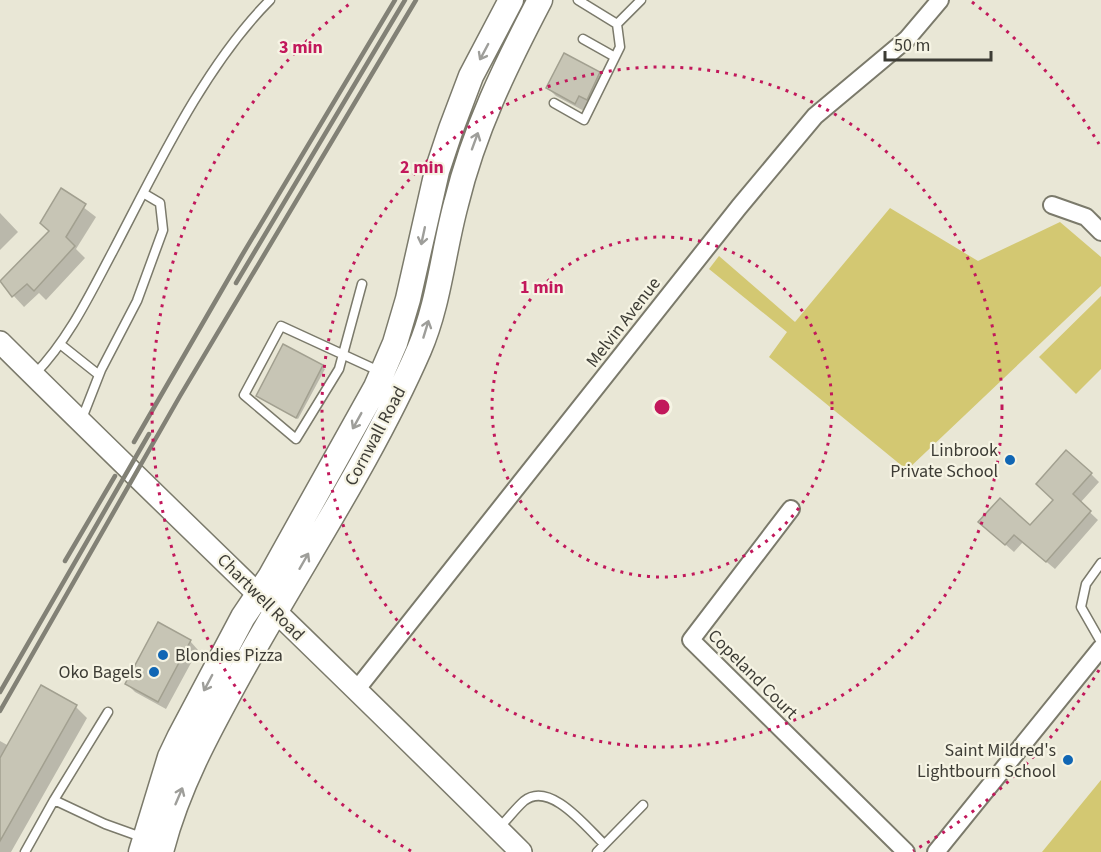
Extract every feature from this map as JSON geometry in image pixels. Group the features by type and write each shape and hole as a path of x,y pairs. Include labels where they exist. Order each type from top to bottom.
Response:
{"main road":[{"name":"Cornwall Road","path":"392,377 395,343 408,299 437,171 471,76 511,0"},
{"name":"Cornwall Road","path":"149,848 170,757 243,617 266,604 325,479 392,377 420,348 441,278 455,205 471,149 494,89 540,0"}],"street":[{"name":"Melvin Avenue","path":"357,689 739,207 815,116 907,39 940,0"},
{"path":"1052,205 1086,217 1101,232"},
{"name":"Chartwell Road","path":"0,342 521,852"},
{"name":"Copeland Court","path":"790,509 691,640 906,852"},
{"path":"936,852 1101,648"}],"lane":[{"path":"34,376 60,344 84,306 143,193 207,80 270,0"},
{"path":"578,0 617,24"},
{"path":"617,24 641,0"},
{"path":"554,103 584,120 620,46 617,24"},
{"path":"583,39 615,57"},
{"path":"81,422 99,375 137,301 163,230 160,203 143,193"},
{"path":"362,284 344,355 339,369 296,439 244,395 281,326 344,355 392,377"},
{"path":"60,344 99,375"},
{"path":"1101,563 1086,584 1081,607 1101,642"},
{"path":"25,852 108,712"},
{"path":"498,829 524,801 541,796 561,802 604,844"},
{"path":"54,800 149,848"},
{"path":"597,852 643,805"}],"shaded area":[{"path":"890,208 978,261 1060,222 1101,257 1101,286 907,470 769,357 787,332 709,269 719,256 795,322"},
{"path":"1101,296 1101,369 1076,394 1039,357"},
{"path":"1101,780 1101,852 1042,852"}],"building":[{"path":"564,53 600,72 587,100 579,96 575,104 546,88"},
{"path":"61,188 86,204 66,237 75,246 34,291 27,284 12,297 0,281 49,231 40,223"},
{"path":"283,344 323,365 296,418 256,396"},
{"path":"1066,450 1092,473 1073,494 1091,511 1046,562 1014,535 1005,545 978,522 1000,498 1030,525 1053,500 1036,484"},
{"path":"158,622 191,640 158,702 125,684"},
{"path":"41,685 77,705 0,841 0,758"}],"railway":[{"path":"134,442 241,257 395,0"},
{"path":"236,283 405,0"},
{"path":"0,711 180,396 416,0"},
{"path":"0,692 149,434"},
{"path":"65,561 115,476"}],"place":[{"name":"Linbrook Private School","path":"1010,460"},
{"name":"Blondies Pizza","path":"163,655"},
{"name":"Oko Bagels","path":"154,672"},
{"name":"Saint Mildred's Lightbourn School","path":"1068,760"}]}
